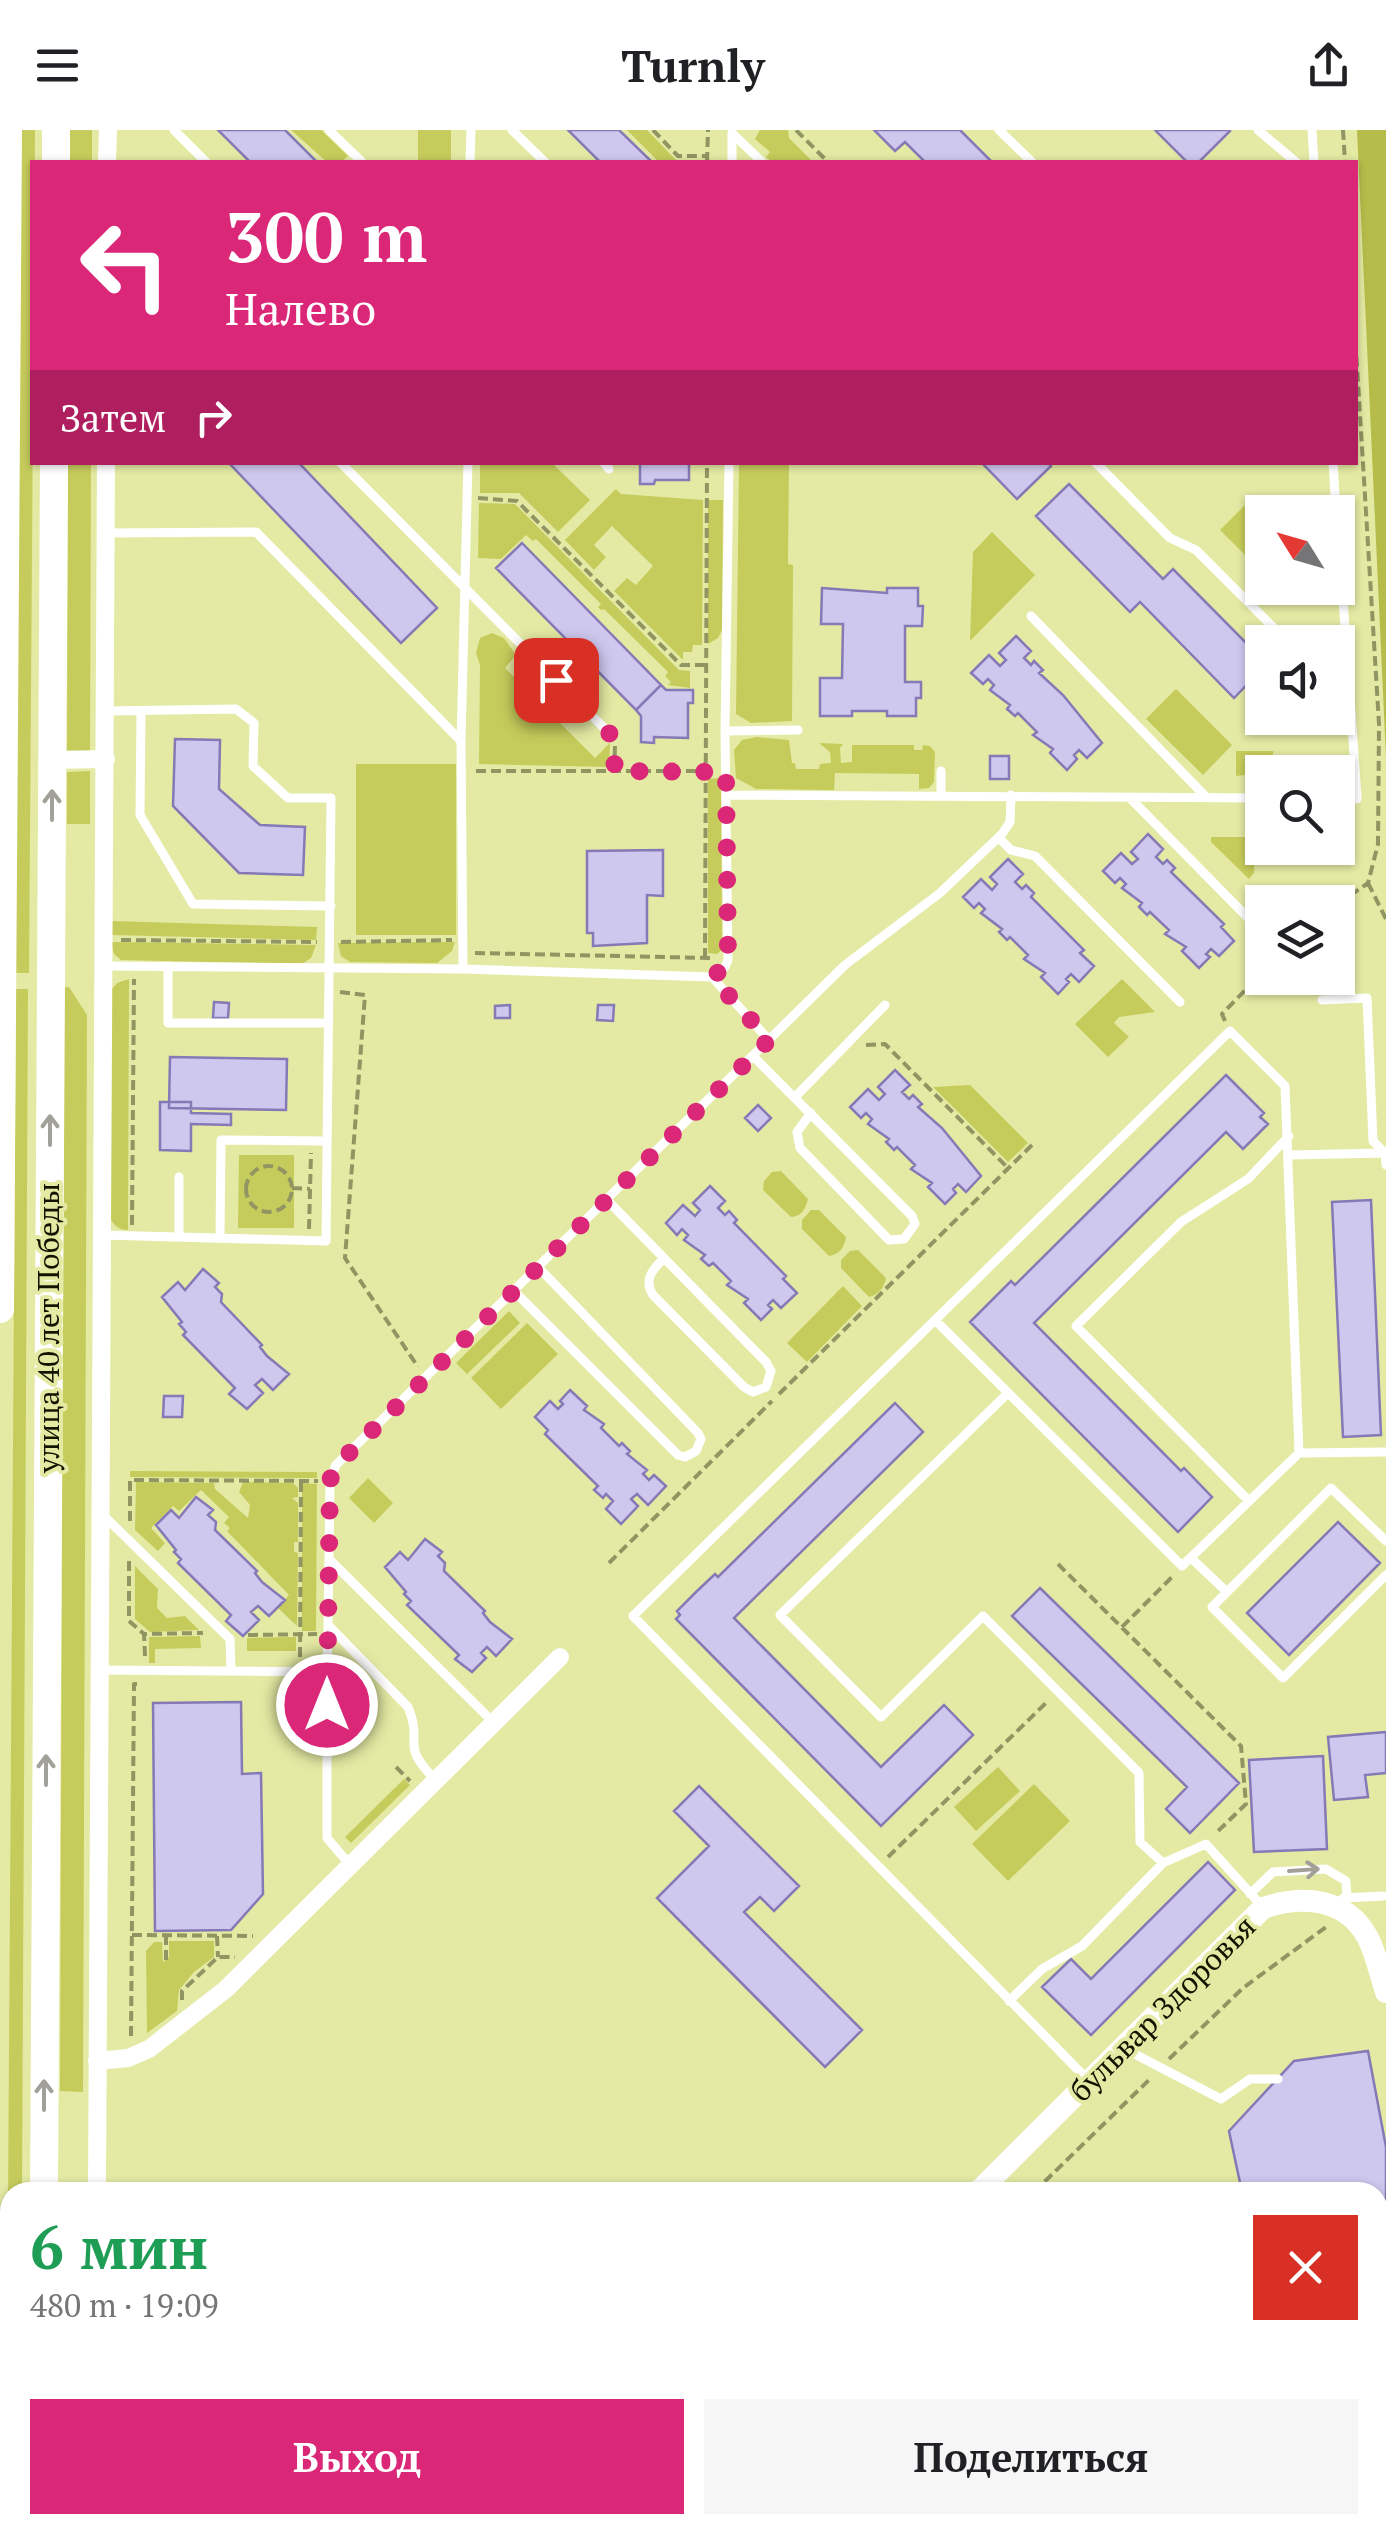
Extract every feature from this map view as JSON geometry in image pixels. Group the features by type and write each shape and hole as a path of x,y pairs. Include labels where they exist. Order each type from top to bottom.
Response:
{"main road":[{"name":"улица 40 лет Победы","path":"0,1310 8,130"},
{"path":"56,130 56,160"},
{"name":"улица 40 лет Победы","path":"44,2182 54,465"}],"street":[{"path":"107,160 108,130"},
{"path":"96,2182 106,465"},
{"path":"52,760 106,759"},
{"path":"97,2061 128,2058 150,2049 194,2016 560,1657"},
{"name":"бульвар Здоровья","path":"988,2182 1124,2049 1257,1901 1320,1900 1346,1906 1367,1936 1386,1992"}],"lane":[{"path":"174,130 204,160"},
{"path":"329,130 360,160"},
{"path":"470,160 471,130"},
{"path":"512,130 543,160"},
{"path":"999,130 1030,160"},
{"path":"1258,130 1294,160"},
{"path":"1312,130 1314,160"},
{"path":"732,132 732,160"},
{"path":"732,132 760,160"},
{"path":"343,465 610,734"},
{"path":"463,969 461,741 468,465"},
{"path":"104,966 463,969 712,977 725,967 728,465"},
{"path":"1098,465 1170,538 1196,550 1271,625"},
{"path":"1333,465 1335,495"},
{"path":"106,534 256,532 461,741"},
{"path":"1030,616 1206,797"},
{"path":"102,1235 326,1241 331,906 331,798 288,798 264,777 253,766 254,723 236,709 105,710"},
{"path":"141,711 140,814 193,904 331,906"},
{"path":"725,731 798,730"},
{"path":"941,771 941,795"},
{"path":"1355,772 1355,799"},
{"path":"727,795 1245,798"},
{"path":"350,1866 327,1838 328,1559 330,1480 336,1466 845,965 940,893 998,838 1010,822 1011,795"},
{"path":"1128,796 1245,915"},
{"path":"998,838 1011,850 1034,856 1180,1002"},
{"path":"168,966 168,1023 328,1024"},
{"path":"712,977 769,1040"},
{"path":"1322,1000 1367,998 1372,1141 1386,1153 1386,1165"},
{"path":"795,1097 886,1005"},
{"path":"1090,2082 633,1616 1230,1031 1285,1086 1299,1453"},
{"path":"754,1056 811,1113 912,1216 914,1224 904,1239 889,1240 800,1148 797,1132 811,1113"},
{"path":"1249,1501 1076,1326 1181,1222 1248,1179 1289,1136"},
{"path":"220,1238 221,1140 327,1141"},
{"path":"1290,1155 1386,1153"},
{"path":"179,1237 180,1177"},
{"path":"608,1200 766,1362 772,1371 766,1386 753,1392 744,1387 653,1295 648,1279 664,1258"},
{"path":"515,1292 678,1455 685,1457 696,1451 701,1439 698,1432 539,1268"},
{"path":"936,1320 1182,1566 1299,1453 1386,1452"},
{"path":"1008,1392 780,1615 881,1717 983,1616 1139,1773 1140,1842 1163,1863"},
{"path":"1386,1541 1331,1488 1212,1607 1283,1678 1386,1576"},
{"path":"101,1513 230,1639 231,1671"},
{"path":"1191,1558 1227,1592"},
{"path":"328,1559 494,1723"},
{"path":"328,1626 408,1707 414,1720 412,1751 416,1761 436,1780"},
{"path":"100,1670 327,1672"},
{"path":"1009,2001 1042,1969 1082,1946 1163,1863 1206,1844 1257,1901 1273,1872 1326,1869 1346,1881 1346,1906 1384,1896"},
{"path":"1124,2049 1221,2099 1250,2079 1278,2079"}],"path":[{"path":"653,130 678,156 708,159 708,130"},
{"path":"796,130 826,160"},
{"path":"1343,130 1345,160"},
{"path":"1358,384 1378,724 1378,844 1368,883 1386,920"},
{"path":"104,939 472,940 471,952 708,958 706,465"},
{"path":"476,498 517,501 681,665 705,666"},
{"path":"610,734 616,746 614,771"},
{"path":"474,771 707,771"},
{"path":"1355,892 1368,883"},
{"path":"132,1229 134,966"},
{"path":"1230,1031 1222,1014 1245,991"},
{"path":"329,992 365,995 345,1258 426,1379"},
{"path":"856,1056 868,1042 885,1044 1008,1168"},
{"path":"252,1140 252,1173 246,1194 258,1209 277,1211 290,1198 290,1179 275,1167 266,1166 252,1173"},
{"path":"608,1563 1032,1145"},
{"path":"292,1188 310,1188"},
{"path":"130,1480 318,1480"},
{"path":"300,1671 301,1480"},
{"path":"1058,1564 1241,1746 1246,1804 1206,1844"},
{"path":"1122,1627 1182,1566"},
{"path":"145,1670 144,1634 223,1633"},
{"path":"248,1634 316,1634"},
{"path":"146,2036 131,2037 134,1684 152,1684"},
{"path":"878,1868 1058,1691"},
{"path":"396,1767 414,1785"},
{"path":"1044,2182 1243,1988 1346,1906"},
{"path":"132,1936 262,1936 255,1944"},
{"path":"166,1936 166,1960"},
{"path":"217,1936 218,1956"},
{"path":"182,2008 182,1991 218,1956 240,1955"}],"green space":[{"path":"19,130 35,130 35,160 30,160 29,973 14,973"},
{"path":"69,130 92,130 92,160 69,160"},
{"path":"291,130 321,130 348,156 343,160 325,160"},
{"path":"418,130 451,130 451,160 418,160"},
{"path":"627,130 647,130 676,160 657,160"},
{"path":"760,130 788,130 789,138 811,160 770,160 766,157 770,152 755,139"},
{"path":"1357,130 1386,130 1386,757"},
{"path":"68,465 91,465 90,753 67,753"},
{"path":"480,465 554,465 590,500 558,532 519,493 480,493"},
{"path":"739,465 789,465 792,721 751,723 736,714"},
{"path":"616,489 621,494 703,500 702,645 693,645 692,652 683,652 683,660 614,591 627,578 636,585 653,566 612,526 594,545 606,557 594,570 565,540"},
{"path":"708,500 723,500 722,630 708,644"},
{"path":"479,503 515,504 679,670 690,671 690,688 668,685 668,672 598,607 601,604 536,539 526,535 501,559 478,558"},
{"path":"1245,507 1245,555 1220,530"},
{"path":"992,532 1035,575 970,641 973,552"},
{"path":"492,633 504,638 516,655 505,668 595,758 610,743 609,767 479,764 480,665 476,653 480,638"},
{"path":"1176,689 1232,745 1203,775 1146,719"},
{"path":"742,740 789,740 796,769 819,769 820,764 831,763 830,752 819,743 843,744 841,763 852,762 852,745 914,745 914,750 930,746 935,752 934,782 929,788 919,789 919,774 835,773 834,790 756,789 736,778 734,750"},
{"path":"1236,751 1273,751 1273,755 1245,755 1245,775 1236,776"},
{"path":"356,764 456,764 456,935 356,935"},
{"path":"90,771 90,824 67,824 67,772"},
{"path":"721,778 722,950 717,954 708,953 708,779"},
{"path":"1211,837 1245,837 1245,865 1254,865 1249,879 1211,842"},
{"path":"111,921 317,927 316,940 111,935"},
{"path":"111,942 316,945 311,958 302,964 121,960 114,954"},
{"path":"455,942 452,951 437,963 350,962 341,956 338,943"},
{"path":"129,979 128,1230 116,1226 109,1215 110,991 117,983"},
{"path":"1122,979 1155,1012 1119,1017 1114,1023 1129,1037 1108,1057 1075,1024"},
{"path":"64,987 69,987 87,1015 83,2092 60,2091"},
{"path":"16,989 28,989 22,2182 8,2182"},
{"path":"970,1085 1028,1143 1008,1162 933,1087"},
{"path":"239,1155 294,1155 294,1228 238,1228"},
{"path":"781,1171 808,1199 803,1212 795,1216 791,1217 763,1190 764,1181 772,1172"},
{"path":"811,1210 819,1210 846,1237 836,1254 829,1256 802,1229 802,1220"},
{"path":"858,1250 886,1278 880,1290 869,1297 841,1268 841,1260 850,1251"},
{"path":"843,1286 862,1306 807,1362 787,1343"},
{"path":"509,1311 520,1323 467,1374 456,1363"},
{"path":"527,1323 558,1354 501,1409 471,1378"},
{"path":"130,1471 317,1472 317,1478 130,1477"},
{"path":"368,1478 393,1503 374,1523 349,1498"},
{"path":"136,1482 214,1483 215,1489 248,1518 250,1505 239,1492 243,1482 293,1483 298,1488 298,1497 292,1498 298,1503 298,1542 294,1542 294,1552 298,1553 297,1626 278,1608 289,1595 227,1531 230,1528 224,1523 229,1517 201,1490 179,1511 173,1506 151,1528 165,1543 158,1551 135,1530"},
{"path":"302,1483 317,1484 316,1631 302,1631"},
{"path":"135,1566 158,1589 157,1608 167,1618 185,1616 199,1630 150,1632 135,1619"},
{"path":"200,1636 201,1648 155,1649 155,1663 149,1663 149,1637"},
{"path":"296,1637 296,1651 247,1651 247,1638"},
{"path":"998,1767 1020,1791 976,1831 954,1807"},
{"path":"404,1779 410,1785 351,1843 345,1837"},
{"path":"1034,1784 1070,1821 1008,1881 972,1844"},
{"path":"169,1941 214,1941 214,1957 179,1990 177,2011 147,2033 146,1951 154,1942 162,1942 163,1962 169,1957"}],"building":[{"path":"218,130 285,130 315,160 248,160"},
{"path":"568,130 619,130 650,160 598,160"},
{"path":"874,130 960,130 990,160 923,160 905,142 895,151"},
{"path":"1155,130 1230,131 1201,160 1185,160"},
{"path":"231,465 301,465 437,608 401,643"},
{"path":"640,465 689,465 689,480 640,484"},
{"path":"984,465 1050,465 1051,466 1017,499"},
{"path":"1069,484 1163,579 1173,569 1245,642 1245,687 1234,698 1140,602 1130,612 1036,516"},
{"path":"522,543 661,685 636,710 496,568"},
{"path":"822,588 887,593 887,588 918,588 918,606 923,606 922,626 905,626 905,682 921,682 916,716 852,711 852,716 820,716 820,678 842,678 843,624 821,624"},
{"path":"1016,636 1031,651 1024,658 1043,670 1039,673 1063,695 1102,743 1087,758 1079,750 1067,770 1050,753 1053,749 1033,735 1037,732 990,690 994,685 988,679 983,684 971,673 989,655 1000,666 1006,660 999,653"},
{"path":"661,685 666,690 693,690 693,703 688,703 688,738 654,737 654,743 641,742 641,716 636,710"},
{"path":"175,739 220,740 219,789 260,825 305,827 303,875 239,873 173,806"},
{"path":"990,756 1009,756 1009,779 990,779"},
{"path":"1148,834 1163,849 1156,857 1175,868 1171,872 1224,924 1221,927 1234,941 1219,956 1211,949 1206,954 1210,957 1199,968 1182,951 1186,947 1165,934 1169,930 1150,912 1147,915 1139,907 1142,903 1122,888 1126,884 1120,878 1115,883 1103,871 1121,853 1132,864 1138,859 1131,852"},
{"path":"663,850 663,896 647,895 647,943 593,946 593,933 587,933 587,851"},
{"path":"1008,859 1023,874 1015,882 1034,893 1031,897 1084,950 1080,953 1094,966 1079,982 1071,974 1058,994 1041,977 1045,973 1024,959 1028,955 981,913 985,909 979,903 974,908 963,897 981,879 992,890 997,884 990,877"},
{"path":"214,1002 229,1003 228,1018 213,1018"},
{"path":"510,1005 510,1018 495,1018 495,1006"},
{"path":"598,1005 614,1005 613,1021 597,1020"},
{"path":"170,1057 287,1059 286,1110 169,1108"},
{"path":"895,1070 910,1085 902,1092 909,1099 913,1095 922,1104 918,1107 942,1128 981,1176 966,1192 958,1184 953,1189 956,1193 945,1204 928,1187 932,1183 911,1169 915,1165 868,1124 872,1119 866,1113 861,1118 850,1107 868,1089 879,1100 885,1094 878,1087"},
{"path":"1226,1075 1264,1113 1260,1117 1268,1124 1243,1149 1226,1132 1034,1323 1181,1471 1184,1468 1212,1497 1178,1532 970,1322 1011,1281 1015,1285"},
{"path":"160,1102 191,1102 191,1113 231,1114 231,1125 191,1124 191,1151 160,1150"},
{"path":"758,1105 771,1118 758,1131 745,1118"},
{"path":"710,1186 725,1201 718,1208 725,1215 729,1211 737,1220 734,1223 786,1276 783,1279 797,1293 781,1308 773,1300 768,1305 772,1309 761,1320 744,1303 748,1299 727,1285 731,1281 713,1263 709,1266 701,1259 705,1255 684,1240 688,1235 682,1229 677,1235 666,1223 683,1205 695,1216 700,1210 693,1203"},
{"path":"1371,1200 1381,1435 1343,1437 1332,1202"},
{"path":"203,1269 219,1283 215,1287 222,1294 221,1302 262,1345 267,1356 289,1374 273,1390 262,1379 255,1385 263,1393 247,1409 229,1394 235,1388 183,1335 186,1332 179,1324 182,1322 162,1297 178,1282 185,1290"},
{"path":"570,1390 587,1406 584,1410 604,1424 601,1428 619,1446 622,1443 630,1451 627,1454 647,1470 643,1474 649,1480 654,1475 666,1486 648,1505 637,1494 631,1499 638,1506 621,1524 606,1509 613,1501 594,1490 598,1486 545,1434 548,1430 535,1417 550,1401 558,1409"},
{"path":"164,1396 183,1396 182,1417 163,1417"},
{"path":"895,1403 923,1432 734,1618 881,1767 944,1705 973,1735 881,1826 676,1619 680,1615 677,1611 696,1592 715,1574 718,1577"},
{"path":"196,1497 213,1510 208,1515 216,1522 215,1530 257,1571 262,1582 285,1600 269,1616 258,1606 251,1612 259,1620 243,1636 226,1621 231,1615 178,1563 181,1559 176,1550 156,1525 171,1510 179,1518"},
{"path":"1338,1522 1380,1563 1289,1655 1247,1613"},
{"path":"425,1539 442,1552 438,1556 445,1563 444,1571 485,1611 490,1622 512,1639 496,1656 487,1647 481,1653 486,1658 472,1672 455,1659 459,1655 407,1605 411,1601 406,1592 385,1567 400,1552 408,1560"},
{"path":"1040,1588 1239,1783 1190,1833 1166,1809 1187,1787 1012,1616"},
{"path":"241,1702 242,1774 261,1773 263,1894 231,1930 155,1931 153,1703"},
{"path":"1386,1732 1386,1773 1365,1775 1368,1797 1334,1800 1328,1737"},
{"path":"1323,1756 1327,1849 1254,1852 1249,1760"},
{"path":"699,1786 799,1886 774,1911 760,1897 744,1912 862,2030 825,2067 657,1898 709,1846 674,1811"},
{"path":"1208,1862 1235,1890 1091,2035 1042,1987 1071,1959 1091,1979"},
{"path":"1368,2051 1386,2147 1386,2182 1240,2182 1229,2131 1294,2061"}],"route":[{"path":"327,1705 330,1480 336,1466 769,1040 712,977 728,960 726,772 614,771 616,746 610,734 556,680"}]}
